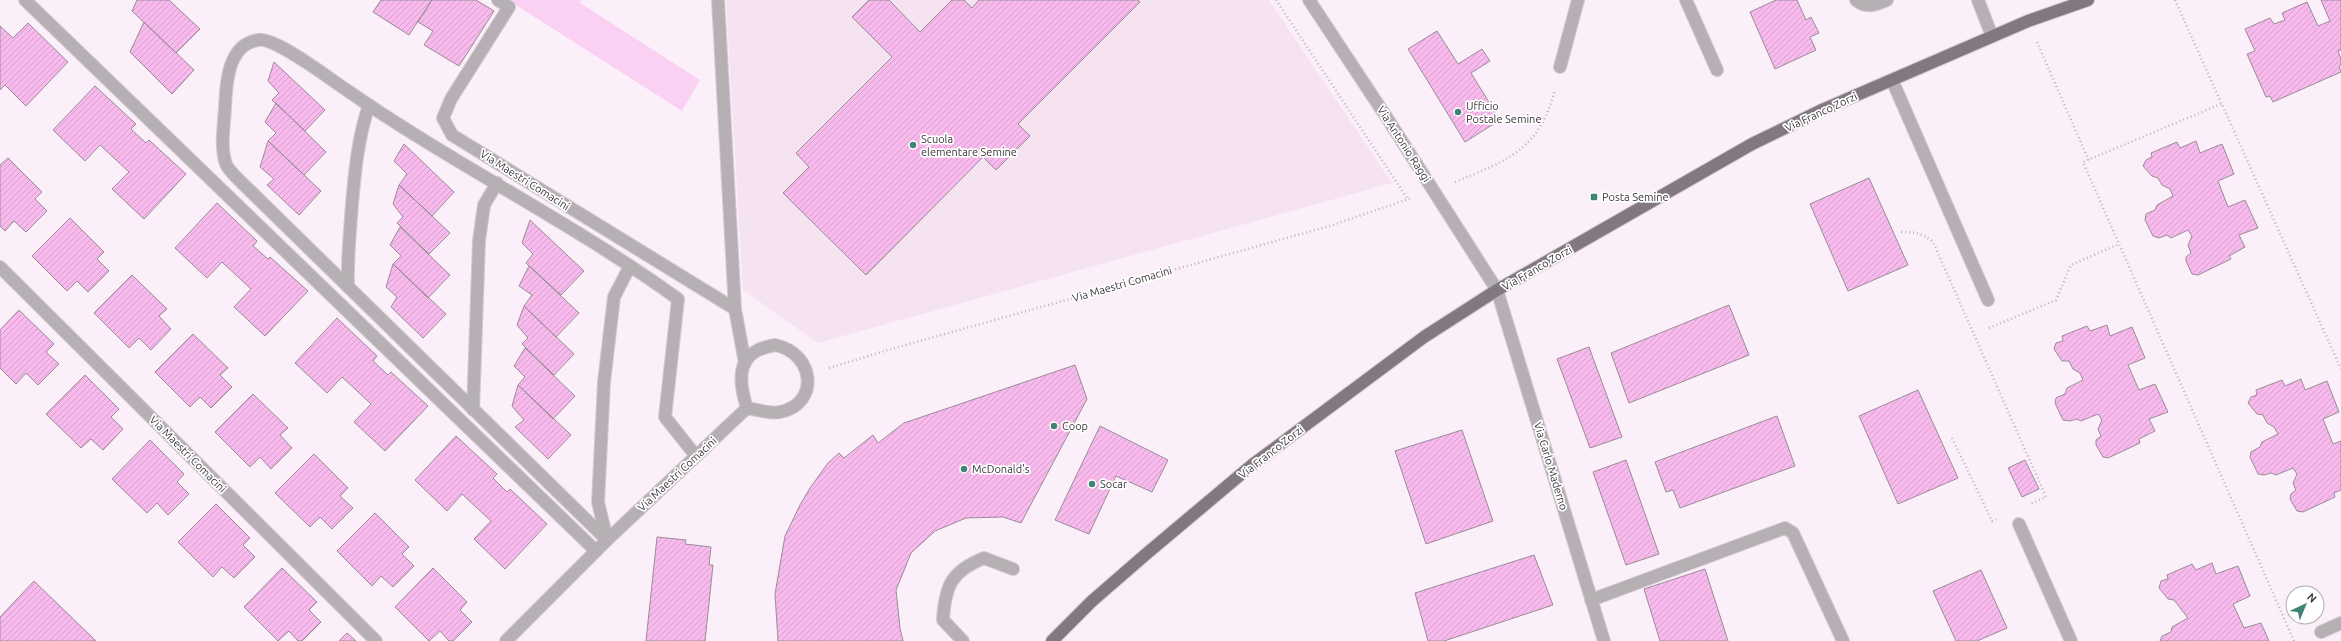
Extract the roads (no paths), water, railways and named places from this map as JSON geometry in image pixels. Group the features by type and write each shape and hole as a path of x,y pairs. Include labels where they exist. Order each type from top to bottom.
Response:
{"main road":[{"name":"Via Franco Zorzi","path":"1052,641 1092,601 1252,466 1424,337 1497,290 1752,144 1822,110 1992,36 2028,21 2088,0"}],"street":[{"path":"25,0 596,551"},
{"name":"Via Maestri Comacini","path":"498,0 508,7 451,99 443,118 452,135 735,309"},
{"path":"718,0 735,309 745,363"},
{"name":"Via Antonio Raggi","path":"1309,0 1434,190 1497,290"},
{"path":"1560,67 1578,0"},
{"path":"1686,0 1717,70"},
{"path":"1856,0 1864,6 1869,6 1887,0"},
{"path":"1978,0 1992,36"},
{"name":"Via Maestri Comacini","path":"607,540 238,179 226,165 223,147 226,79 233,60 245,45 258,40 272,43 288,52 369,105 630,266 678,299 665,417 696,456"},
{"path":"1892,80 1988,300"},
{"path":"348,287 348,260 355,169 360,129 369,105"},
{"name":"Via Maestri Comacini","path":"473,410 479,241 484,205 497,183"},
{"path":"607,540 598,502 604,382 614,297 630,266"},
{"name":"Via Maestri Comacini","path":"0,267 376,641"},
{"name":"Via Carlo Maderno","path":"1497,290 1604,641"},
{"path":"775,345 786,347 796,353 808,372 804,393 799,402 790,409 769,412 747,408 740,382 741,371 745,363 754,352 763,347 775,345"},
{"name":"Via Maestri Comacini","path":"506,641 607,540 747,408"},
{"path":"2019,524 2071,641"},
{"path":"1591,600 1785,528 1793,533 1843,641"},
{"path":"963,641 943,620 944,598 951,582 966,565 984,558 1013,568"},
{"path":"2322,632 2341,623"}],"place":[{"name":"Ufficio Postale Semine","path":"1458,112"},
{"name":"Scuola elementare Semine","path":"913,145"},
{"name":"Posta Semine","path":"1594,197"},
{"name":"Coop","path":"1054,426"},
{"name":"McDonald's","path":"964,469"},
{"name":"Socar","path":"1092,484"}]}
